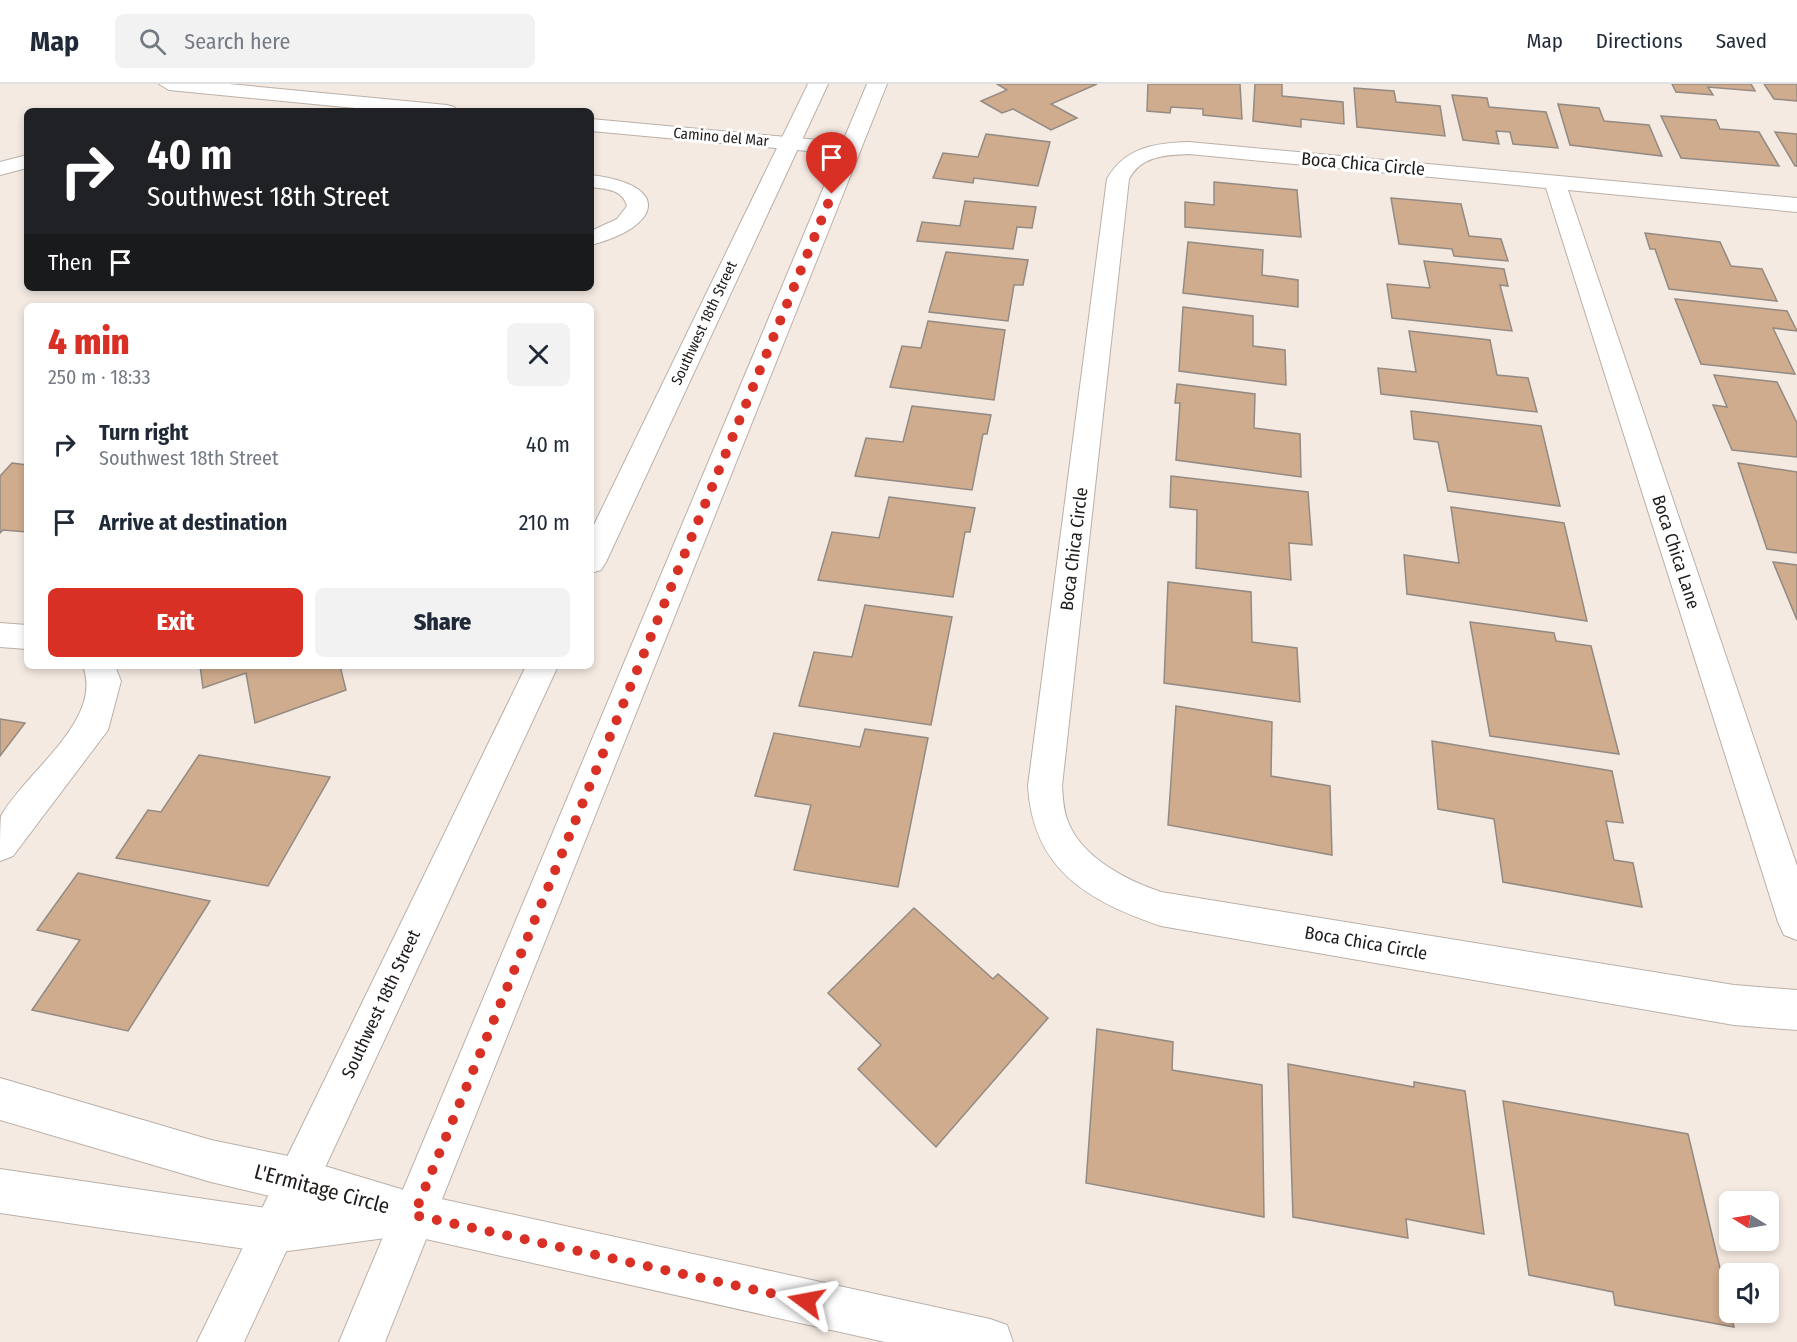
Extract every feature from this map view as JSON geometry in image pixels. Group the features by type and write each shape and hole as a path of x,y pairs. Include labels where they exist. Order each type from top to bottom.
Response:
{"street":[{"path":"169,84 416,108"},
{"name":"Southwest 18th Street","path":"594,556 818,84"},
{"path":"362,1342 877,84"},
{"name":"Camino del Mar","path":"594,125 851,149"},
{"name":"Boca Chica Circle","path":"1797,205 1189,148 1148,152 1133,159 1122,169 1118,179 1046,774 1049,818 1065,850 1092,878 1126,898 1161,909 1734,1005 1797,1010"},
{"path":"0,169 24,162"},
{"path":"594,181 621,185 632,192 638,201 638,211 632,220 606,235 594,237"},
{"name":"Boca Chica Lane","path":"1555,182 1797,922"},
{"path":"0,635 24,637"},
{"path":"0,845 96,720 105,681 100,669"},
{"name":"Southwest 18th Street","path":"220,1342 541,669"},
{"name":"L'Ermitage Circle","path":"0,1099 211,1161 298,1180 414,1215"},
{"name":"L'Ermitage Circle","path":"0,1191 273,1231 414,1215"},
{"path":"414,1215 990,1342"}],"building":[{"path":"997,84 1097,84 1051,104 1077,118 1051,130 1013,109 1002,113 981,101 1007,90"},
{"path":"1148,84 1240,84 1242,119 1203,115 1203,109 1171,107 1170,113 1147,111"},
{"path":"1255,84 1282,84 1282,96 1343,102 1344,124 1301,119 1301,127 1253,121"},
{"path":"1672,84 1751,84 1755,91 1708,87 1713,95 1676,92"},
{"path":"1764,84 1797,84 1797,101 1774,99"},
{"path":"1354,88 1394,91 1396,102 1440,106 1445,136 1357,127"},
{"path":"1452,95 1487,98 1489,107 1546,112 1558,148 1513,144 1510,132 1496,131 1499,144 1463,140"},
{"path":"1558,104 1599,108 1604,121 1649,125 1662,156 1570,145"},
{"path":"1661,116 1716,120 1720,129 1759,132 1779,166 1681,158"},
{"path":"1775,132 1797,134 1797,166 1795,166"},
{"path":"986,134 1050,142 1038,186 974,178 973,183 933,178 943,153 978,157"},
{"path":"1214,182 1297,190 1301,237 1185,227 1185,202 1214,205"},
{"path":"1391,198 1461,204 1469,236 1501,239 1508,261 1454,256 1452,249 1399,244"},
{"path":"965,201 1036,207 1032,228 1017,227 1013,249 917,241 922,222 960,226"},
{"path":"1645,233 1720,242 1731,266 1762,269 1777,301 1669,289 1655,249 1650,249"},
{"path":"1188,242 1263,250 1262,275 1298,280 1298,307 1183,293"},
{"path":"946,252 1028,260 1023,285 1014,285 1008,321 929,312"},
{"path":"1424,261 1504,269 1508,286 1500,285 1512,331 1392,318 1387,284 1430,288"},
{"path":"1675,299 1787,311 1797,331 1773,328 1795,374 1701,364"},
{"path":"1183,307 1253,316 1253,346 1285,350 1286,385 1179,371"},
{"path":"928,321 1005,330 994,400 890,387 902,346 921,348"},
{"path":"1409,331 1490,340 1497,375 1528,378 1537,412 1381,394 1378,368 1416,372"},
{"path":"1714,375 1777,382 1797,423 1797,457 1732,450 1713,405 1727,407"},
{"path":"1177,384 1255,394 1254,428 1300,434 1301,477 1176,460 1180,403 1175,403"},
{"path":"912,406 991,415 987,434 983,434 972,490 855,476 866,438 903,442"},
{"path":"1411,411 1541,426 1560,506 1448,491 1438,442 1414,439"},
{"path":"12,463 24,465 24,532 3,530 0,533 0,476"},
{"path":"1738,463 1797,472 1797,553 1767,549"},
{"path":"1171,476 1308,492 1312,545 1289,543 1291,580 1196,568 1197,510 1170,507"},
{"path":"889,497 975,508 970,532 965,532 953,597 818,580 832,532 879,538"},
{"path":"1451,507 1564,523 1587,621 1407,594 1404,555 1459,563"},
{"path":"1773,562 1797,565 1797,620"},
{"path":"1168,582 1251,592 1252,642 1297,648 1300,702 1164,683"},
{"path":"865,605 952,617 931,725 799,706 814,652 852,657"},
{"path":"1470,622 1554,633 1556,641 1591,646 1619,754 1490,736"},
{"path":"200,669 341,669 346,690 255,723 246,673 203,688"},
{"path":"1176,706 1272,722 1271,776 1330,786 1332,855 1168,825"},
{"path":"0,719 25,723 0,756"},
{"path":"865,729 928,738 898,887 794,870 811,805 755,796 774,733 860,747"},
{"path":"1432,741 1612,771 1623,823 1606,821 1614,860 1633,863 1642,907 1503,882 1494,819 1438,809"},
{"path":"199,755 330,777 268,886 116,858 148,810 161,812"},
{"path":"78,873 210,901 128,1031 32,1010 80,940 37,930"},
{"path":"914,908 993,979 998,974 1048,1018 936,1147 858,1069 881,1045 828,993"},
{"path":"1097,1029 1173,1042 1172,1070 1262,1085 1264,1217 1086,1183"},
{"path":"1288,1064 1414,1087 1414,1082 1465,1091 1484,1234 1406,1219 1408,1238 1293,1217"},
{"path":"1503,1101 1688,1134 1719,1264 1719,1323 1733,1323 1734,1327 1615,1305 1613,1292 1529,1275"}],"route":[{"path":"806,1301 414,1215 832,194"}]}
